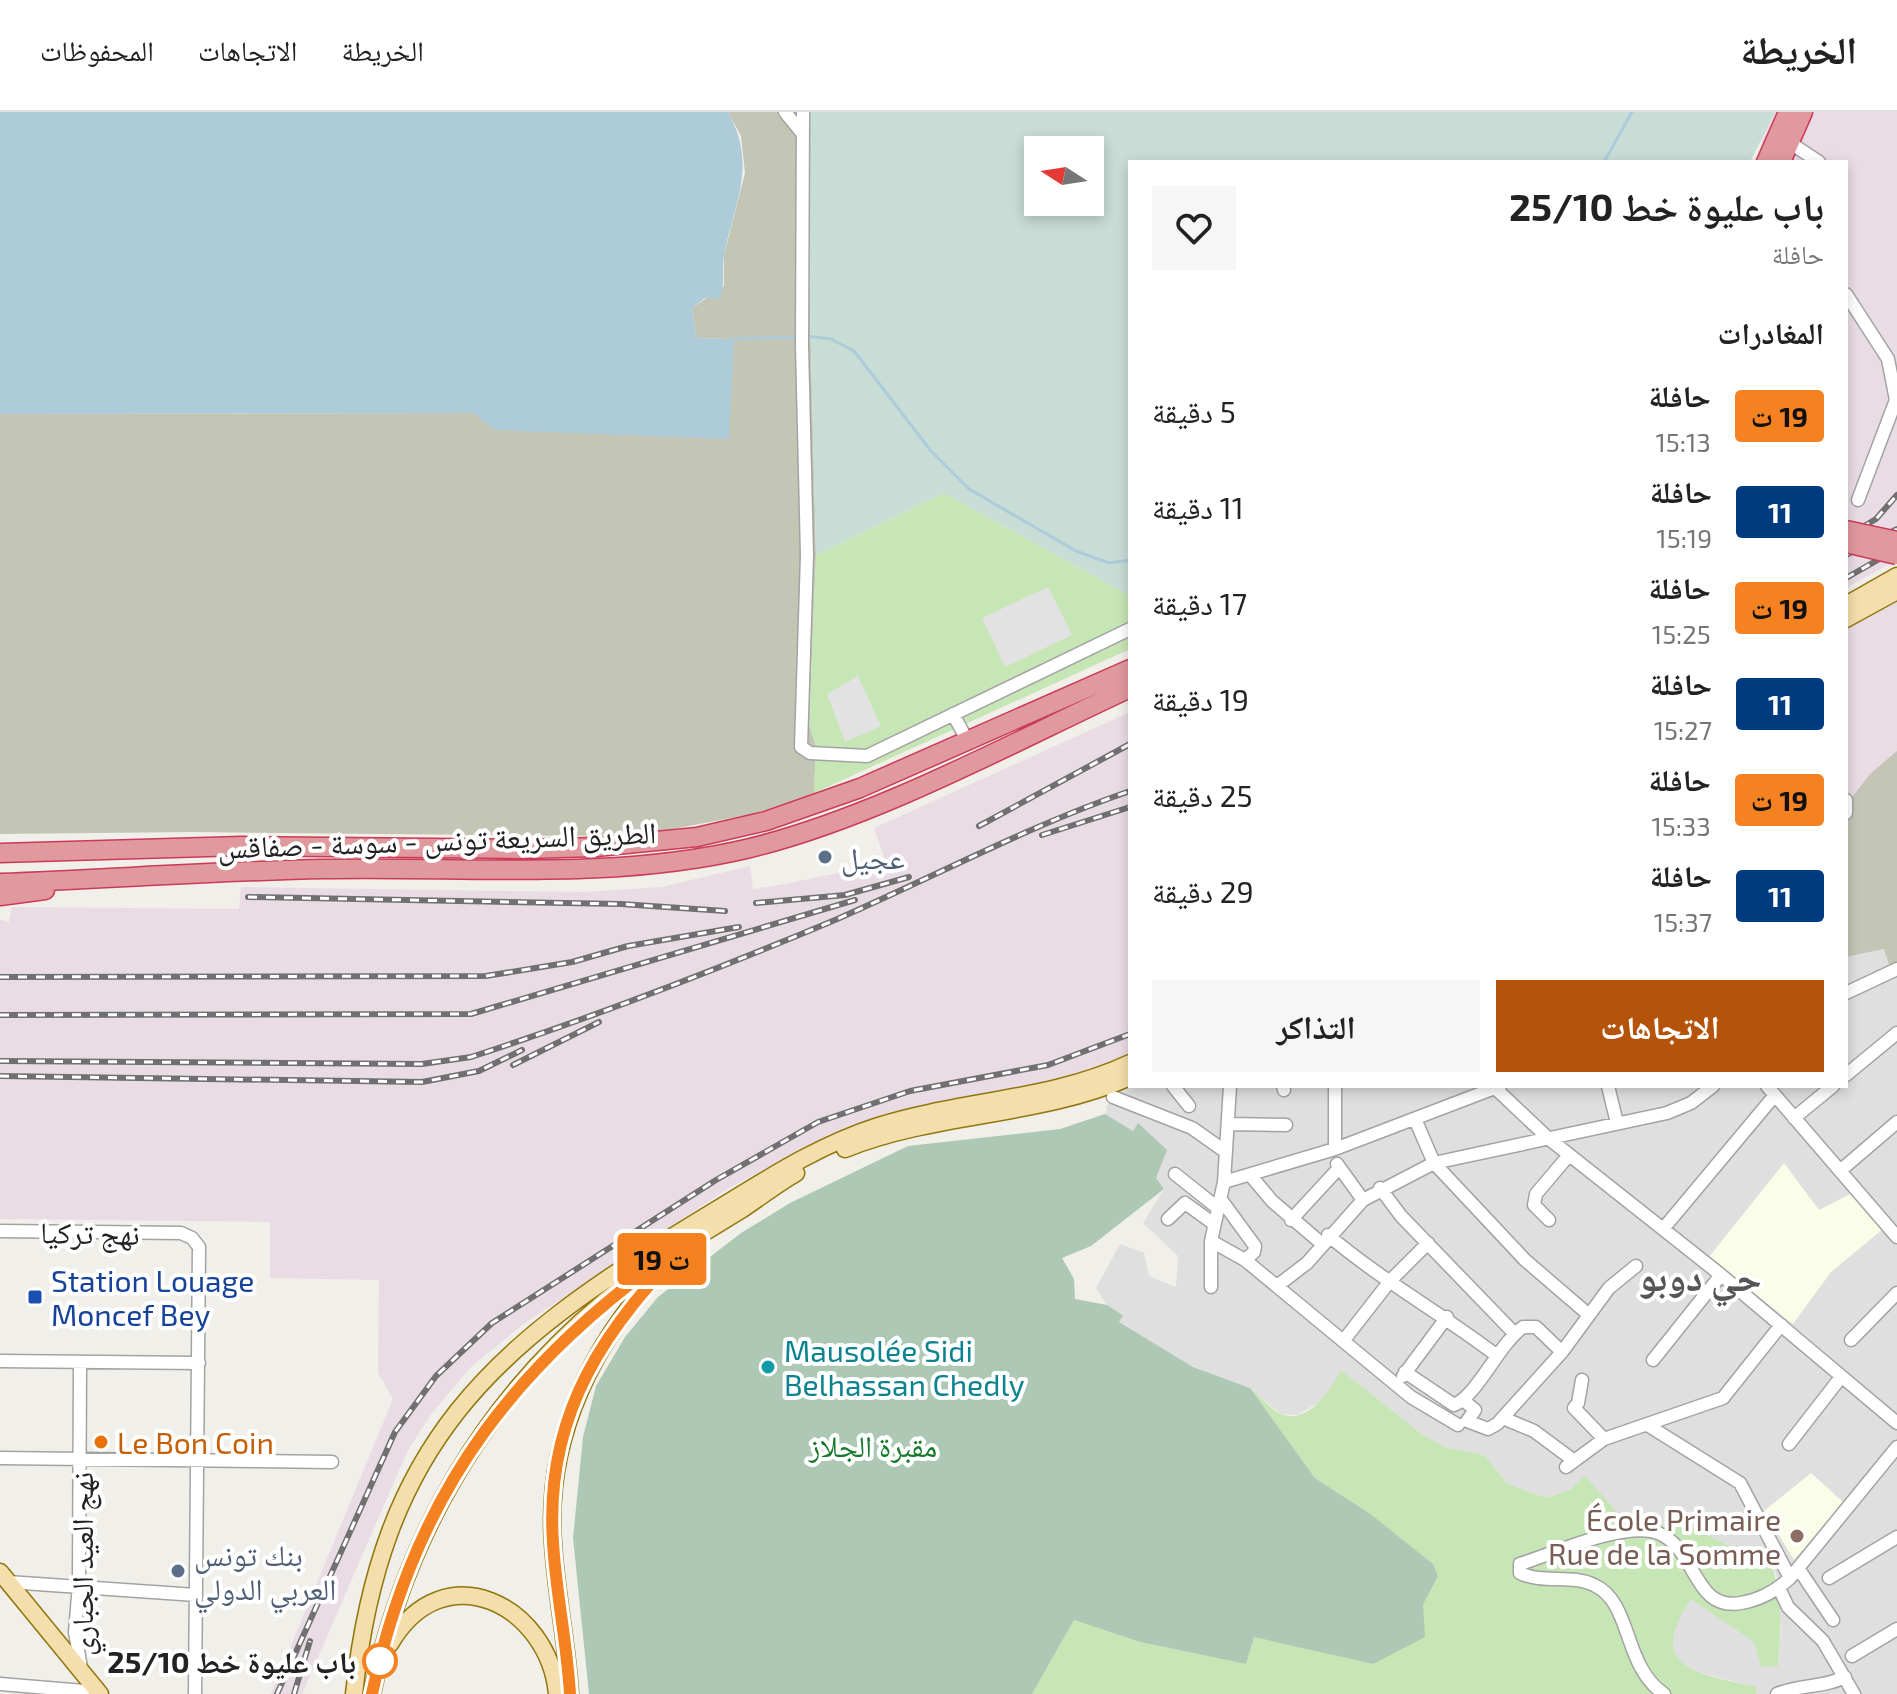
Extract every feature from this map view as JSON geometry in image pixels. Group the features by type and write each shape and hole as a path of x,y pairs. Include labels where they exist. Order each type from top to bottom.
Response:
{"highway":[{"path":"1781,160 1788,112"},
{"path":"1767,160 1803,112"},
{"path":"1848,530 1897,541"},
{"path":"1848,543 1897,555"},
{"name":"الطريق السريعة تونس - سوسة - صفاقس","path":"0,853 242,846 522,849 657,842 766,821 860,788 1128,670"},
{"name":"الطريق السريعة تونس - سوسة - صفاقس","path":"0,883 326,869 578,870 710,855 748,848 857,812 1128,689"},
{"path":"0,896 47,890 71,880"}],"main road":[{"path":"1848,604 1897,576"},
{"path":"1848,618 1897,591"},
{"path":"352,1694 375,1575 403,1496 422,1461 475,1388 558,1314 611,1275 776,1173 849,1136 902,1119 1081,1083 1128,1064"},
{"path":"372,1694 405,1574 441,1501 485,1428 542,1361 603,1303 693,1238 793,1175 849,1147 920,1128 1078,1096 1128,1078"},
{"path":"570,1694 553,1541 556,1485 566,1431 582,1383 609,1333 644,1288 693,1238"},
{"path":"3,1580 81,1671 90,1693"},
{"path":"3,1580 90,1693"},
{"path":"381,1659 399,1628 417,1608 444,1596 476,1596 508,1612 535,1635 548,1659 557,1694"}],"street":[{"path":"785,112 802,133"},
{"path":"803,112 802,345 807,555 801,747 810,753 861,757 1128,630"},
{"path":"1783,138 1816,160"},
{"path":"1848,297 1888,359 1896,400 1858,500"},
{"path":"953,714 967,740"},
{"path":"1848,992 1897,969"},
{"path":"1848,1073 1897,1033"},
{"path":"1175,1088 1189,1106"},
{"path":"1211,1287 1211,1241 1224,1182 1230,1088"},
{"path":"1338,1088 1332,1150 1339,1168 1363,1200"},
{"path":"1224,1182 1332,1150 1492,1088"},
{"path":"1499,1088 1548,1138 1721,1275 1897,1423"},
{"path":"1608,1088 1617,1123"},
{"path":"1277,1286 1307,1263 1325,1239 1363,1200 1380,1188 1434,1163 1678,1110 1710,1088"},
{"path":"1794,1118 1831,1088"},
{"path":"1663,1229 1771,1091 1897,1237"},
{"path":"1113,1097 1192,1128 1226,1152"},
{"path":"1415,1119 1434,1163 1525,1260 1589,1315"},
{"path":"1841,1170 1897,1122"},
{"path":"1229,1124 1286,1125"},
{"path":"1549,1220 1534,1205 1536,1194 1569,1155"},
{"path":"1291,1220 1339,1168"},
{"path":"1175,1174 1221,1205 1255,1246 1254,1252 1245,1260"},
{"path":"1251,1176 1291,1220 1447,1317 1496,1355"},
{"path":"1380,1188 1514,1333"},
{"path":"1168,1219 1185,1203 1214,1224"},
{"name":"نهج تركيا","path":"0,1231 181,1233 192,1238 200,1255 199,1363"},
{"path":"1211,1241 1245,1260 1411,1397 1458,1425"},
{"path":"1344,1340 1390,1281 1428,1243"},
{"path":"1463,1400 1475,1410 1467,1421 1475,1426 1488,1429 1503,1418 1562,1352 1609,1288 1636,1266"},
{"path":"1653,1360 1721,1275"},
{"path":"1851,1340 1897,1293"},
{"path":"1396,1385 1447,1317"},
{"path":"1405,1372 1450,1403 1458,1404 1514,1333 1532,1325 1562,1352"},
{"path":"1503,1418 1534,1431 1569,1464 1604,1439 1723,1398 1781,1325"},
{"path":"0,1361 199,1363 195,1694"},
{"name":"نهج العيد الجباري","path":"80,1362 79,1584 75,1632 81,1671"},
{"path":"1789,1444 1841,1377"},
{"path":"1582,1380 1578,1403 1574,1408 1604,1439"},
{"path":"1649,1426 1740,1483 1794,1573 1833,1620"},
{"path":"1664,1694 1638,1667 1615,1603 1594,1585 1531,1578 1520,1573 1520,1564 1637,1530 1657,1533 1673,1541 1685,1554 1710,1598 1726,1606 1749,1602 1779,1588 1794,1573 1897,1447"},
{"path":"0,1458 332,1462"},
{"path":"1829,1578 1897,1537"},
{"path":"3,1580 196,1595"},
{"path":"1779,1588 1784,1602 1823,1641 1854,1694"},
{"path":"1852,1656 1897,1629"},
{"path":"57,1642 65,1641 75,1632"},
{"path":"1781,1693 1827,1686 1845,1677"},
{"path":"0,1684 90,1693"}],"shaded area":[{"path":"0,112 728,112 736,130 743,164 739,196 724,256 722,293 720,299 705,298 692,308 696,338 734,339 729,439 494,430 474,413 0,414"},
{"path":"728,112 805,112 816,554 809,725 816,746 814,793 753,814 656,832 577,836 193,832 0,834 0,414 474,413 495,430 734,339 696,338 692,308 724,286 724,255 745,173 741,136"},
{"path":"805,112 1775,112 1751,160 1128,160 1128,595 944,493 816,555"},
{"path":"1775,112 1897,112 1897,560 1848,587 1848,160 1784,160 1760,141"},
{"path":"1048,587 1072,635 1005,667 982,618"},
{"path":"1897,595 1897,751 1848,802 1848,622"},
{"path":"858,676 881,726 845,742 827,694"},
{"path":"1128,713 1128,1054 1094,1068 1031,1085 884,1114 825,1137 724,1191 522,1325 471,1367 432,1413 408,1450 302,1694 271,1694 393,1399 378,1373 379,1280 270,1278 270,1222 0,1219 0,920 9,922 12,907 239,909 241,887 583,892 662,887 750,866 753,889 886,863 874,828"},
{"path":"1897,751 1897,975 1893,977 1884,949 1848,957 1848,802 1870,774"},
{"path":"1884,949 1893,976 1897,975 1897,1694 1756,1694 1757,1687 1695,1672 1676,1660 1671,1646 1676,1620 1691,1598 1754,1642 1778,1666 1781,1632 1779,1582 1765,1547 1733,1548 1698,1530 1623,1519 1585,1477 1570,1490 1546,1498 1508,1484 1484,1455 1445,1447 1423,1435 1342,1371 1328,1397 1297,1415 1281,1414 1250,1388 1193,1367 1119,1322 1123,1314 1107,1305 1096,1288 1120,1244 1144,1253 1149,1276 1176,1287 1178,1256 1143,1223 1164,1189 1156,1178 1137,1124 1133,1132 1105,1114 1112,1091 1128,1083 1128,1088 1848,1088 1848,957"},
{"path":"1784,1163 1819,1210 1852,1193 1883,1229 1831,1272 1793,1324 1709,1257"},
{"name":"École Primaire Rue de la Somme","path":"1811,1473 1843,1502 1794,1560 1764,1511"}],"green space":[{"path":"944,493 1128,595 1128,650 814,793 816,746 809,725 816,555"},
{"name":"مقبرة الجلاز","path":"1105,1114 1133,1131 1138,1123 1167,1150 1156,1178 1164,1189 1091,1246 1062,1258 1074,1279 1075,1299 1107,1305 1123,1315 1119,1322 1193,1367 1250,1388 1315,1478 1369,1513 1433,1564 1438,1576 1423,1605 1425,1637 1373,1664 1254,1637 1246,1664 1140,1642 1074,1620 1032,1694 589,1694 573,1538 583,1437 596,1386 625,1337 658,1297 741,1233 790,1203 908,1146 1060,1129"},
{"path":"1341,1370 1423,1435 1445,1447 1484,1455 1508,1484 1546,1498 1570,1490 1585,1476 1623,1519 1698,1530 1733,1548 1765,1547 1780,1605 1778,1666 1761,1667 1754,1642 1691,1599 1678,1623 1673,1641 1676,1655 1685,1665 1698,1672 1757,1687 1756,1694 1032,1694 1074,1620 1140,1642 1246,1664 1254,1636 1373,1664 1423,1605 1438,1576 1369,1513 1315,1478 1250,1388 1279,1413 1299,1415 1317,1404"}],"waterway":[{"path":"1605,160 1632,112"},
{"path":"805,336 831,339 854,351 931,451 969,489 1076,551 1109,563 1128,560"},
{"path":"734,339 798,337"}],"railway":[{"path":"1848,536 1876,519 1897,495"},
{"path":"1848,554 1897,529"},
{"path":"1848,577 1897,549"},
{"path":"979,826 1128,745"},
{"path":"0,1061 422,1064 471,1057 745,957 835,920 1055,820 1128,792"},
{"path":"1042,835 1128,808"},
{"path":"756,903 845,895 909,877"},
{"path":"248,897 621,904 725,911"},
{"path":"0,1015 471,1014 855,900"},
{"path":"0,977 486,976 572,962 628,946 739,927"},
{"path":"513,1065 599,1022"},
{"path":"277,1694 395,1432 436,1376 492,1323 716,1180 818,1122 910,1091 1048,1065 1128,1035"},
{"path":"0,1076 422,1082 479,1071 522,1050"},
{"path":"294,1694 310,1641"}],"bus line":[{"path":"372,1694 405,1574 441,1501 485,1428 542,1361 603,1303 693,1238 627,1307 595,1357 572,1407 560,1459 553,1514 553,1541 570,1694"}],"place":[{"name":"عجيل","path":"825,857"},
{"name":"Station Louage Moncef Bey","path":"35,1297"},
{"name":"Mausolée Sidi Belhassan Chedly","path":"768,1367"},
{"name":"Le Bon Coin","path":"101,1442"},
{"name":"École Primaire Rue de la Somme","path":"1797,1536"},
{"name":"بنك تونس العربي الدولي","path":"178,1571"},
{"name":"باب عليوة خط 25/10","path":"380,1661"}],"district":[{"name":"حي دوبو","path":"1700,1276"}]}
